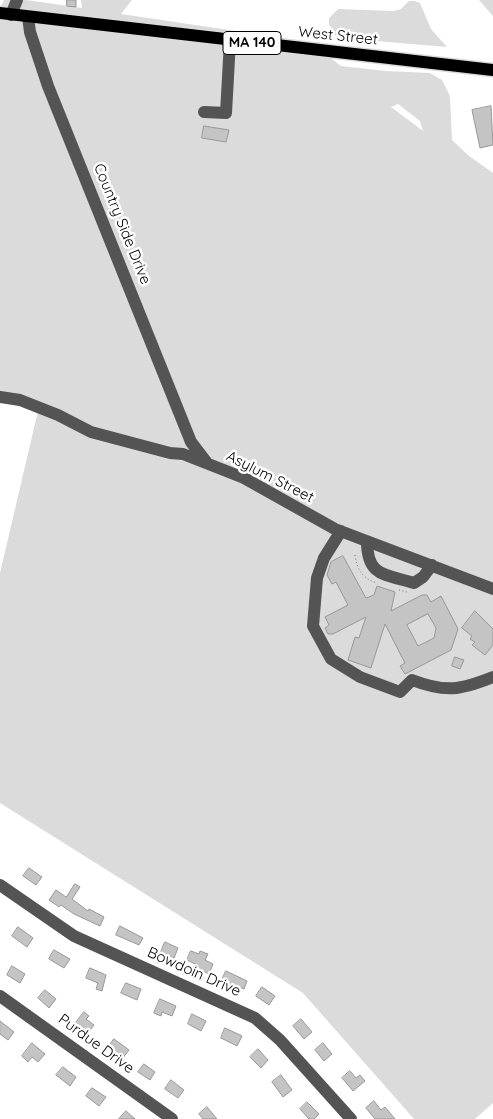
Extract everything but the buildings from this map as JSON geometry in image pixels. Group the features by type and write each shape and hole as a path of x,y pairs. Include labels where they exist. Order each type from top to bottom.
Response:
{"main road":[{"name":"West Street","path":"6,14 493,70"}],"street":[{"path":"6,14 17,0"},
{"name":"Country Side Drive","path":"28,17 30,32 48,86 191,442 208,464"},
{"path":"204,112 226,113 230,41"},
{"name":"Asylum Street","path":"0,397 28,403 58,415 91,432 162,451 183,454 244,478 341,531 432,564 493,589"},
{"path":"183,454 190,448 191,442"},
{"path":"341,531 324,558 316,587 314,626 331,658 360,677 400,692 412,680 429,686 451,690 493,677"},
{"path":"367,541 367,558 376,571 414,582 423,577 432,564"},
{"name":"Bowdoin Drive","path":"0,885 74,936 256,1018 280,1040 350,1119"},
{"name":"Purdue Drive","path":"0,996 172,1119"}],"shaded area":[{"path":"4,0 26,0 82,8 81,0 132,0 121,14 310,42 341,66 430,73 442,80 450,96 452,140 469,156 493,173 493,1103 475,1119 414,1119 303,993 0,803 0,573 38,411 0,399 0,8","holes":["398,104 420,121 423,131 391,107"]},
{"path":"479,0 493,0 493,16"},
{"path":"409,1 420,3 431,29 447,47 353,39 344,34 335,35 329,24 329,18 338,9 394,11 401,9"}]}
